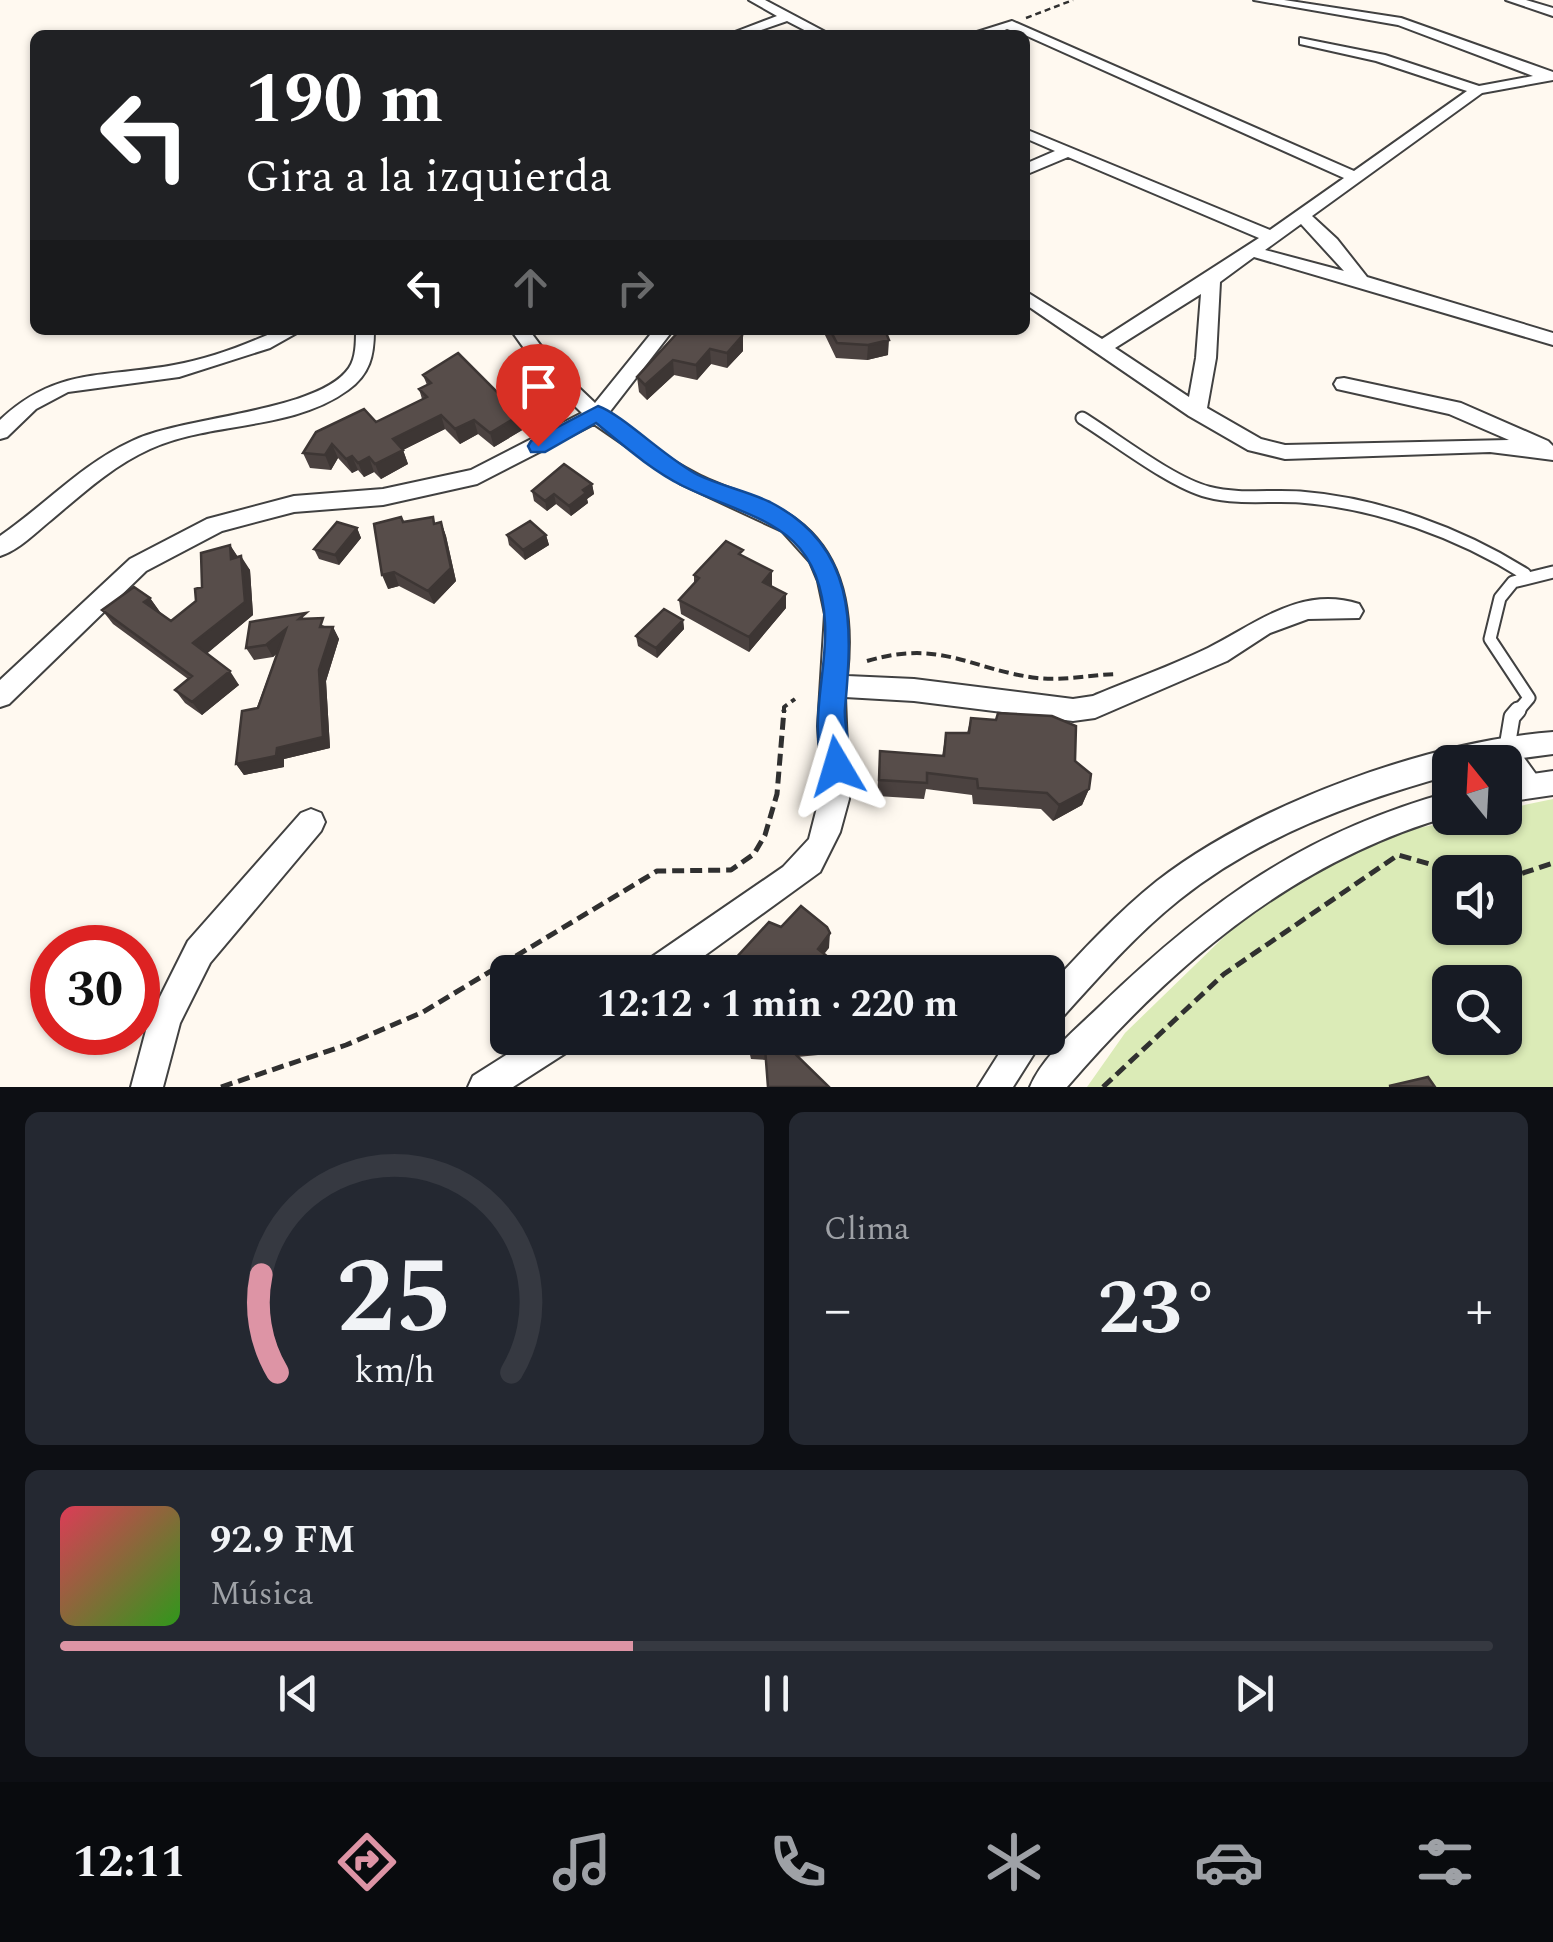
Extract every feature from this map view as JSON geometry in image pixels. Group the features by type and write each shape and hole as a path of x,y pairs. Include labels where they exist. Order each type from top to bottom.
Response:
{"street":[{"path":"755,0 813,30"},
{"path":"1260,0 1401,22 1551,82"},
{"path":"1512,0 1553,12"},
{"path":"748,30 786,17"},
{"path":"993,30 1007,24 1021,30"},
{"path":"1030,34 1355,176"},
{"path":"1305,40 1380,58 1478,90"},
{"path":"1102,348 1211,280 1478,90 1528,79 1551,82"},
{"path":"1030,134 1269,236"},
{"path":"1030,168 1065,152"},
{"path":"1302,216 1331,243 1362,282"},
{"path":"1250,251 1553,339"},
{"path":"1196,411 1206,358 1211,280"},
{"path":"1030,299 1255,446 1286,452 1455,444 1553,453"},
{"path":"0,432 28,404 64,386 168,374 283,335"},
{"path":"0,547 43,518 90,476 144,443 186,428 302,403 344,384 363,360 365,335"},
{"path":"522,335 529,348 644,451 690,480 786,521 822,561 837,609 839,643 830,723 837,766 835,801 824,838 810,862 680,955"},
{"path":"0,696 138,565 215,524 294,504 383,497 477,476 598,413 660,335"},
{"path":"1344,384 1454,408 1553,453"},
{"path":"833,686 914,690 1073,710 1095,707 1218,654 1262,626 1306,610 1350,611"},
{"path":"1522,746 1553,743"},
{"path":"1065,992 1123,930 1183,880 1232,848 1341,795 1432,769"},
{"path":"1046,1087 1081,1044 1218,917 1260,886 1312,854 1432,810"},
{"path":"148,1087 164,1019 198,952 310,822"},
{"path":"484,1087 534,1055"},
{"path":"994,1087 1016,1055"}],"lane":[{"path":"1082,418 1215,496 1253,500 1300,497 1354,507 1480,546 1525,574"},
{"path":"1507,745 1512,717 1529,698 1490,639 1497,600 1506,585 1525,574 1553,572"},
{"path":"1522,762 1543,783"}],"path":[{"path":"1007,24 1074,0"},
{"path":"867,661 892,652 921,649 1035,678 1132,675 1149,682"},
{"path":"221,1087 346,1045 423,1012 657,871 731,870 754,854 766,835 777,794 784,707 795,699"},
{"path":"1103,1087 1224,974 1398,855 1432,862"},
{"path":"1522,874 1553,863"}],"green space":[{"path":"1553,799 1553,1087 1087,1087 1125,1033 1262,900 1409,830 1432,825 1432,835 1522,835 1522,805"}],"building":[{"path":"675,335 742,335 727,353 710,349 696,365 673,360 645,385 637,377"},
{"path":"833,335 887,335 889,340 868,345 837,343"},
{"path":"458,353 520,415 490,433 474,420 455,429 441,415 393,439 403,450 375,464 369,457 358,463 352,456 346,459 332,444 325,455 303,453 316,432 364,409 376,422 427,397 419,389 431,383 423,375"},
{"path":"564,464 592,484 569,506 554,494 545,501 532,491"},
{"path":"401,517 403,522 433,517 434,524 441,522 451,568 428,591 394,572 382,575 374,524"},
{"path":"530,521 546,535 523,550 507,535"},
{"path":"337,522 357,528 335,555 314,549"},
{"path":"726,541 743,550 739,554 772,571 763,582 786,594 749,637 679,600 699,578 694,575"},
{"path":"230,545 231,559 241,556 245,602 193,643 230,671 192,702 175,690 192,676 102,610 134,587 150,598 144,602 171,621 196,601 195,589 202,587 201,553"},
{"path":"664,609 683,620 656,648 636,636"},
{"path":"306,613 299,619 323,618 320,627 333,627 319,670 323,737 277,748 276,756 236,764 242,711 258,708 286,629 266,645 246,648 250,622"},
{"path":"998,713 1052,716 1076,726 1075,761 1091,774 1089,789 1059,805 1047,793 978,788 977,779 927,773 927,783 879,780 880,751 944,756 946,733 969,733 971,718 996,720"},
{"path":"801,906 830,933 818,949 826,955 739,955 769,922 781,927"},
{"path":"766,1055 796,1055 829,1087 768,1087"},
{"path":"1428,1077 1435,1087 1389,1086"}],"route":[{"path":"538,446 598,413 644,451 690,480 758,506 786,521 806,539 822,561 837,609 839,643 830,723 837,766"}]}
